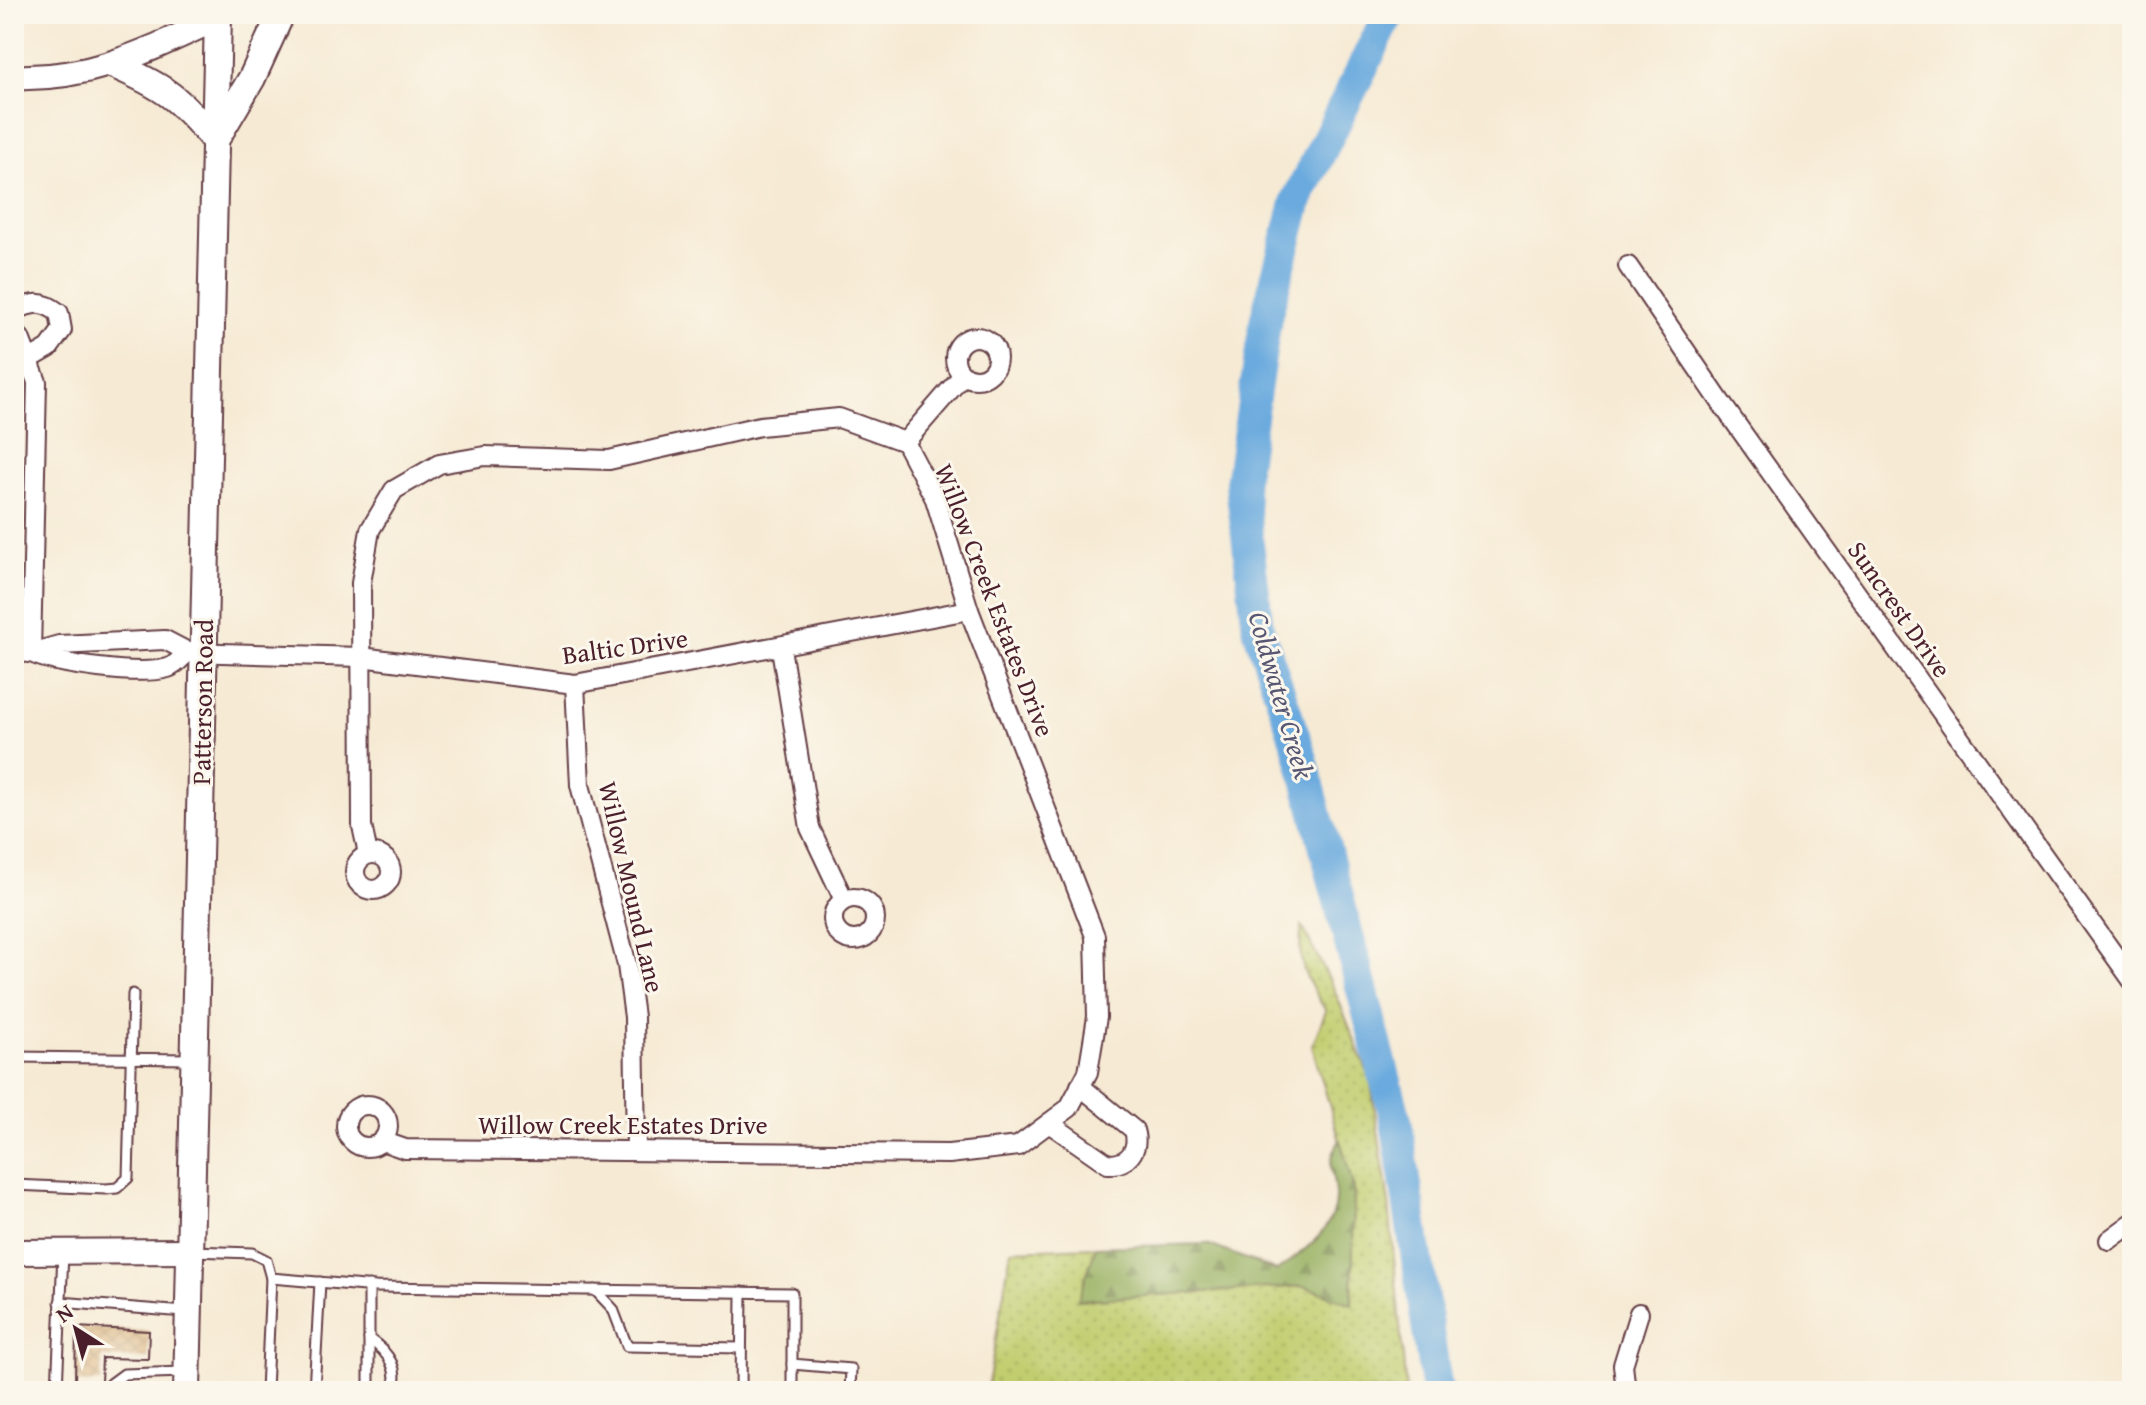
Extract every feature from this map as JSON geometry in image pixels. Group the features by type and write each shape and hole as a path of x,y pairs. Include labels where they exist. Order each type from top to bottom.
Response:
{"main road":[{"path":"114,65 162,86 215,141 252,78 281,14"},
{"name":"Patterson Road","path":"188,1382 194,1059 195,653 220,15"}],"street":[{"path":"14,77 71,76 114,65 220,15"},
{"name":"Suncrest Drive","path":"1628,266 1733,420 2132,980"},
{"path":"14,311 32,302 47,304 59,313 62,330 49,348 30,359"},
{"path":"14,333 30,359 37,382 22,653"},
{"path":"905,442 963,375"},
{"name":"Willow Creek Estates Drive","path":"368,854 362,826 361,583 370,530 394,490 439,464 485,456 609,460 760,426 839,418 905,442 935,499 969,610 1095,936 1097,1017 1088,1072 1069,1108 1018,1146 949,1154 405,1149 382,1141"},
{"name":"Baltic Drive","path":"22,653 59,645 165,640 195,653 361,657 575,684 781,648 969,610"},
{"path":"781,648 810,828 844,900"},
{"name":"Baltic Drive","path":"22,653 49,661 112,668 169,668 195,653"},
{"name":"Willow Mound Lane","path":"575,684 580,785 627,965 634,1017 636,1150"},
{"path":"1049,1123 1108,1164 1116,1164 1132,1156 1137,1139 1134,1130 1080,1086"},
{"path":"2109,1240 2132,1223"},
{"path":"14,1252 190,1251"},
{"path":"1626,1391 1623,1365 1639,1313"}],"lane":[{"path":"14,1185 106,1189 124,1183 128,1178 133,994"},
{"path":"14,1057 194,1059"},
{"path":"190,1251 252,1253 266,1260 271,1278 266,1391"},
{"path":"64,1252 57,1390 98,1391 124,1374 188,1382"},
{"path":"271,1278 369,1286 792,1293 792,1391"},
{"path":"314,1391 320,1282"},
{"path":"369,1286 369,1391"},
{"path":"595,1290 613,1309 627,1346 741,1348"},
{"path":"741,1391 742,1292"},
{"path":"60,1302 189,1312"},
{"path":"369,1339 385,1350 392,1363 396,1382 393,1391"},
{"path":"792,1364 851,1369 850,1391"}],"green space":[{"path":"1302,926 1334,989 1370,1078 1389,1204 1406,1391 987,1391 1011,1250 1096,1247 1079,1300 1304,1286 1352,1303 1354,1189 1312,1046 1326,1011 1304,971 1300,951"},
{"path":"1340,1140 1354,1189 1352,1304 1304,1286 1078,1300 1096,1247 1207,1244 1277,1271 1316,1239 1331,1218 1335,1193 1331,1161"}],"building":[{"path":"76,1327 149,1331 148,1359 102,1358 101,1382 75,1383"}],"waterway":[{"name":"Coldwater Creek","path":"1389,14 1297,200 1266,317 1241,484 1258,628 1302,759 1396,1120 1437,1391"}]}
